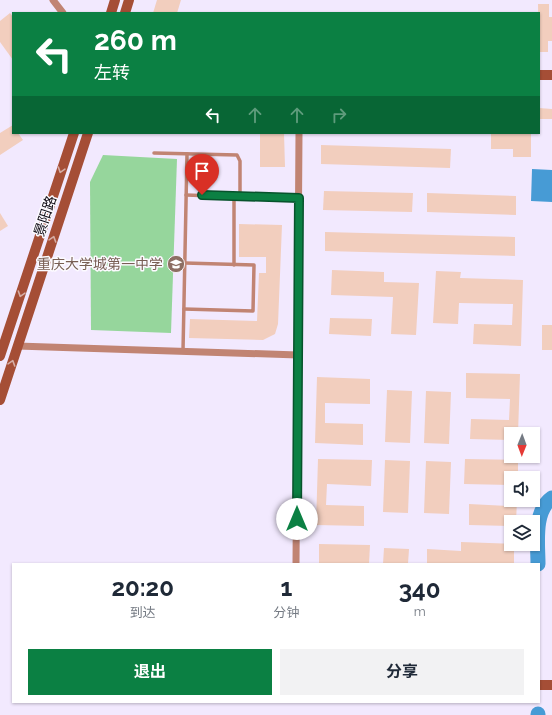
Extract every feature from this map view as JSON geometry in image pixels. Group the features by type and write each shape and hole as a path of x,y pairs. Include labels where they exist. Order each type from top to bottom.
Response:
{"main road":[{"path":"111,12 115,0"},
{"path":"126,12 129,0"},
{"path":"540,75 552,75"},
{"name":"景阳路","path":"0,356 2,346 74,134"},
{"name":"景阳路","path":"0,400 88,134"},
{"path":"2,346 17,346"},
{"path":"540,685 552,685"}],"street":[{"path":"54,0 61,12"},
{"path":"296,563 299,134"},
{"path":"17,346 298,355"}],"lane":[{"path":"154,153 237,155 240,161 240,196"},
{"path":"183,351 187,154"},
{"path":"186,195 299,198"},
{"path":"234,196 234,265"},
{"path":"184,309 253,311 254,265 185,264"}],"green space":[{"path":"103,155 177,159 171,333 91,330 90,182"}],"water":[{"path":"532,169 552,170 552,202 531,201"}],"building":[{"path":"157,0 181,0 177,12 153,12"},
{"path":"538,4 549,4 549,17 552,17 552,41 548,41 548,52 540,52 540,12 538,12"},
{"path":"10,13 12,16 12,59 0,42 0,21"},
{"path":"540,108 552,109 552,119 540,119"},
{"path":"12,126 12,134 19,134 23,140 0,155 0,133"},
{"path":"260,134 284,134 285,167 260,167"},
{"path":"491,134 531,134 531,157 513,157 513,149 491,149"},
{"path":"321,145 451,149 450,168 321,164"},
{"path":"324,191 413,193 412,212 323,210"},
{"path":"427,193 516,196 516,215 427,212"},
{"path":"0,213 8,226 0,231"},
{"path":"239,224 282,225 278,324 275,334 263,340 189,338 190,319 257,321 259,273 266,273 266,257 239,257"},
{"path":"325,232 515,237 515,256 325,251"},
{"path":"332,270 384,272 384,282 419,283 416,335 391,334 393,297 331,295"},
{"path":"436,271 461,272 460,278 523,280 521,346 473,344 474,324 512,325 513,304 459,303 458,324 433,323"},
{"path":"330,318 372,319 371,336 329,334"},
{"path":"542,325 552,325 552,350 542,350"},
{"path":"466,373 520,374 518,427 504,427 504,440 470,439 471,419 509,420 510,399 466,398"},
{"path":"317,377 370,379 370,404 325,403 325,423 363,424 363,445 315,443"},
{"path":"387,390 412,391 410,443 385,442"},
{"path":"426,391 451,392 449,444 424,443"},
{"path":"318,459 372,460 371,486 327,484 326,505 364,506 364,526 316,525"},
{"path":"465,459 504,460 504,463 518,463 518,471 504,471 504,485 464,484"},
{"path":"385,460 410,461 408,513 383,512"},
{"path":"426,461 451,462 449,514 424,513"},
{"path":"469,504 517,507 516,515 504,515 504,526 469,525"},
{"path":"461,542 504,544 504,551 514,551 514,563 427,563 427,549 461,551"},
{"path":"319,544 370,545 369,563 319,563"},
{"path":"384,548 409,549 408,563 383,563"}],"waterway":[{"path":"538,563 537,538 539,519 546,504 552,498"}],"place":[{"name":"重庆大学城第一中学","path":"176,264"}],"route":[{"path":"202,195 299,198 297,519"}]}
